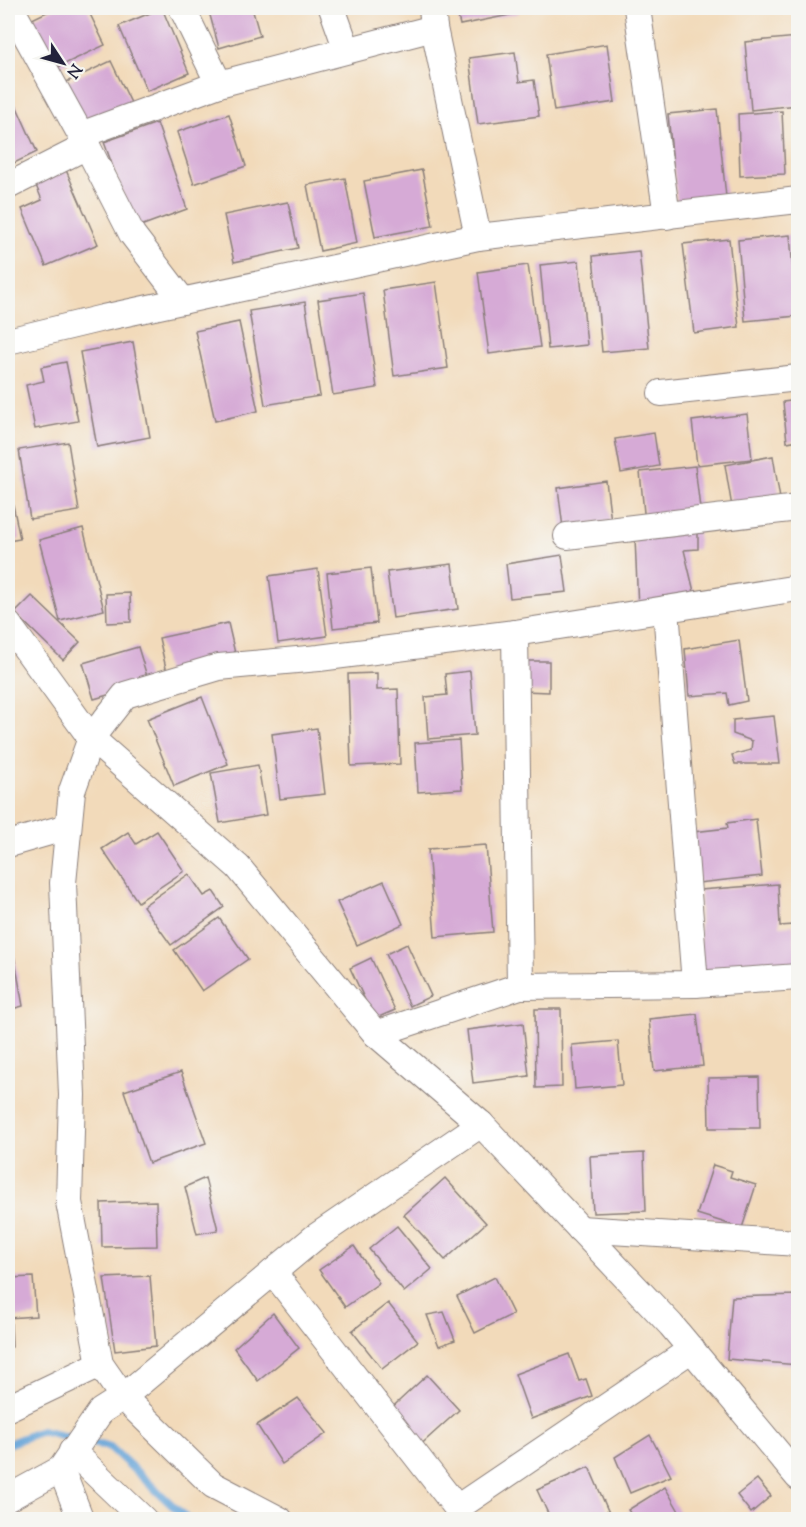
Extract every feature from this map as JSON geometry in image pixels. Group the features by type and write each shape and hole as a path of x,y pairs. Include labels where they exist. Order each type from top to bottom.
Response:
{"street":[{"path":"11,8 84,140 132,234 183,301"},
{"path":"182,8 219,84"},
{"path":"332,8 347,50"},
{"path":"637,8 667,216"},
{"path":"8,186 84,140 219,84 347,50 433,18 478,237"},
{"path":"8,341 478,237 798,200"},
{"path":"661,393 798,378"},
{"path":"567,536 798,508"},
{"path":"280,1520 213,1485 123,1397 100,1364 69,1202 72,1095 63,883 72,791 91,738 125,695 219,667 319,658 515,633 798,588"},
{"path":"666,609 695,984"},
{"path":"8,624 91,738 238,867 376,1034 481,1124 672,1325 798,1477"},
{"path":"515,633 520,986"},
{"path":"8,844 67,827"},
{"path":"376,1034 520,986 695,984 798,977"},
{"path":"8,1498 66,1460 101,1410 123,1397 314,1238 481,1124"},
{"path":"580,1229 798,1243"},
{"path":"273,1272 458,1514 692,1349"},
{"path":"8,1408 100,1364"},
{"path":"66,1460 81,1520"},
{"path":"66,1460 144,1520"}],"building":[{"path":"55,8 87,8 105,45 54,69 30,20"},
{"path":"162,8 189,73 147,91 119,26"},
{"path":"208,8 252,8 260,36 219,48"},
{"path":"456,8 518,8 519,13 460,25"},
{"path":"798,37 798,105 751,110 745,42"},
{"path":"607,44 615,102 554,111 546,54"},
{"path":"515,52 519,82 534,80 539,116 478,124 469,58"},
{"path":"111,61 132,105 83,128 62,84"},
{"path":"16,105 37,152 8,166 8,109"},
{"path":"717,109 726,197 677,203 668,114"},
{"path":"782,111 785,174 740,176 738,114"},
{"path":"229,114 246,166 194,184 177,132"},
{"path":"157,123 187,209 135,228 104,142"},
{"path":"66,170 98,244 46,266 22,209 42,200 35,183"},
{"path":"422,170 433,226 375,237 364,181"},
{"path":"345,178 357,243 320,251 307,185"},
{"path":"288,202 298,248 234,262 224,215"},
{"path":"790,235 797,316 745,321 738,240"},
{"path":"729,239 739,327 694,333 683,244"},
{"path":"639,251 649,348 602,352 593,256"},
{"path":"579,261 587,345 548,349 540,265"},
{"path":"528,265 540,347 489,354 478,272"},
{"path":"436,282 448,368 394,376 383,290"},
{"path":"363,293 377,388 333,395 318,300"},
{"path":"305,302 320,396 265,405 249,311"},
{"path":"239,322 258,411 215,421 195,331"},
{"path":"133,342 150,437 97,447 80,352"},
{"path":"66,362 78,421 35,429 26,385 44,381 41,367"},
{"path":"798,400 798,440 787,442 783,402"},
{"path":"747,414 752,459 697,465 692,421"},
{"path":"654,433 659,466 621,473 615,439"},
{"path":"68,442 79,511 30,519 19,450"},
{"path":"773,456 781,505 733,513 725,465"},
{"path":"695,466 701,517 645,523 640,472"},
{"path":"8,480 20,539 8,541"},
{"path":"606,481 611,521 563,528 558,488"},
{"path":"83,528 104,610 60,621 39,540"},
{"path":"698,528 698,549 684,550 696,600 638,609 635,538"},
{"path":"562,555 567,592 510,598 506,564"},
{"path":"452,564 458,609 393,618 387,572"},
{"path":"371,568 377,623 333,628 327,573"},
{"path":"318,569 327,636 278,643 269,576"},
{"path":"130,593 131,622 107,623 106,594"},
{"path":"32,596 80,642 63,660 15,613"},
{"path":"228,623 237,662 168,677 159,638"},
{"path":"739,640 747,701 729,705 727,693 689,696 685,649"},
{"path":"138,647 149,683 94,699 83,663"},
{"path":"524,661 549,661 549,692 523,691"},
{"path":"470,671 475,735 428,739 425,697 447,695 445,674"},
{"path":"377,673 377,690 398,689 400,764 351,766 348,674"},
{"path":"202,697 228,764 174,786 147,719"},
{"path":"774,716 780,764 735,764 732,755 751,750 752,741 733,734 733,720"},
{"path":"317,728 325,794 280,799 272,734"},
{"path":"459,740 462,789 418,792 415,743"},
{"path":"258,765 266,815 220,823 211,773"},
{"path":"756,819 762,876 698,883 693,832 728,828 727,823"},
{"path":"157,831 184,871 138,902 102,849 128,832 136,844"},
{"path":"486,845 493,932 435,937 428,849"},
{"path":"189,874 204,896 213,891 224,907 171,945 143,906"},
{"path":"384,881 403,924 357,945 337,902"},
{"path":"778,884 780,926 793,925 798,966 700,972 700,890"},
{"path":"219,918 248,959 202,991 174,950"},
{"path":"8,928 23,1006 8,1010"},
{"path":"407,944 431,996 410,1006 386,954"},
{"path":"371,958 395,1010 374,1019 350,968"},
{"path":"535,1009 561,1009 562,1087 536,1088"},
{"path":"697,1014 703,1066 654,1071 649,1019"},
{"path":"523,1023 529,1076 473,1083 467,1030"},
{"path":"618,1041 622,1085 575,1089 572,1045"},
{"path":"181,1072 206,1143 149,1163 124,1091"},
{"path":"759,1077 760,1128 709,1128 708,1078"},
{"path":"644,1153 646,1211 593,1213 590,1156"},
{"path":"713,1165 732,1171 730,1177 756,1185 742,1228 697,1214"},
{"path":"205,1178 218,1230 197,1234 185,1187"},
{"path":"445,1178 486,1223 445,1260 404,1215"},
{"path":"156,1201 157,1246 102,1247 101,1203"},
{"path":"397,1226 432,1269 404,1292 369,1249"},
{"path":"354,1246 379,1283 345,1307 319,1270"},
{"path":"150,1276 156,1346 115,1351 104,1278"},
{"path":"33,1277 36,1316 8,1318 8,1278"},
{"path":"495,1277 513,1314 475,1333 457,1296"},
{"path":"798,1295 798,1365 727,1359 732,1297"},
{"path":"388,1303 418,1341 382,1369 352,1331"},
{"path":"444,1312 455,1340 439,1346 427,1315"},
{"path":"273,1313 299,1348 258,1381 234,1348"},
{"path":"8,1322 11,1322 12,1347 8,1348"},
{"path":"569,1354 579,1381 586,1379 592,1396 531,1419 515,1374"},
{"path":"427,1375 459,1410 416,1449 385,1414"},
{"path":"298,1398 327,1433 282,1464 257,1425"},
{"path":"650,1435 671,1476 630,1493 615,1457"},
{"path":"589,1467 609,1513 595,1520 551,1520 537,1490"},
{"path":"757,1479 771,1496 751,1513 737,1495"},
{"path":"665,1487 684,1520 635,1520 628,1510"}],"waterway":[{"path":"8,1444 41,1431 75,1439"},
{"path":"87,1442 110,1447 188,1520"}]}
